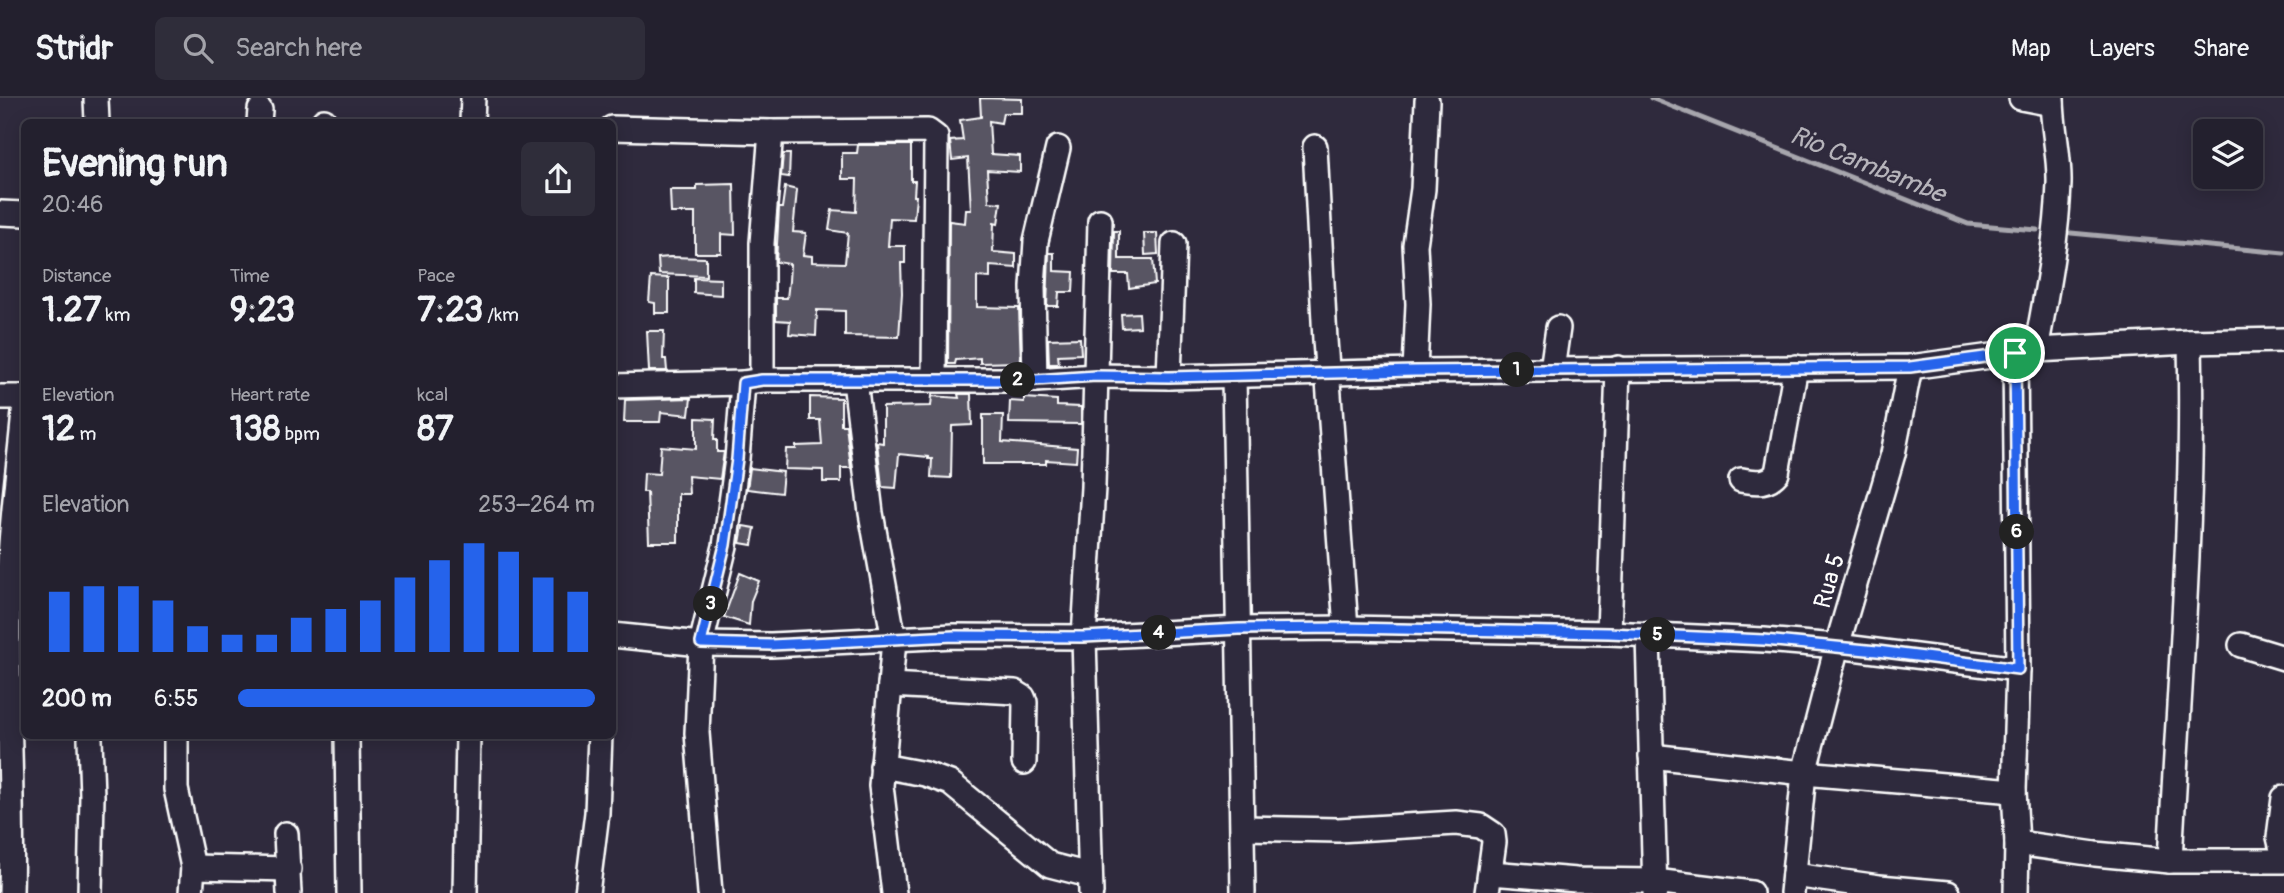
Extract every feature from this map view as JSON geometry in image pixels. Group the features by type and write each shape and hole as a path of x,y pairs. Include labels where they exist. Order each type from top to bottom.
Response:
{"street":[{"path":"472,119 473,98"},
{"path":"2017,893 2014,791 2025,351 2053,254 2059,180 2052,101 2021,98"},
{"path":"96,99 97,119"},
{"path":"1415,371 1418,304 1416,232 1423,189 1427,102"},
{"path":"616,128 771,132 928,131 936,137 934,379"},
{"path":"710,893 696,733 701,643 725,545 737,459 753,382 771,132"},
{"path":"1315,147 1346,628"},
{"path":"1035,380 1032,287 1036,241 1058,148"},
{"path":"0,213 21,214"},
{"path":"882,766 925,774 950,783 1050,864 1090,884 1084,637 1093,487 1100,221"},
{"path":"1169,377 1174,244"},
{"path":"1552,370 1558,328"},
{"path":"616,386 1618,368 1910,367 2025,351 2284,340"},
{"path":"2171,861 2179,690 2188,581 2190,342"},
{"name":"Rua 5","path":"1793,884 1804,773 1837,646 1890,465 1910,367"},
{"path":"1609,633 1618,368"},
{"path":"1741,480 1763,483 1771,480 1777,472 1796,368"},
{"path":"1234,376 1244,828 1243,893"},
{"path":"855,381 871,513 894,640 881,786 894,893"},
{"path":"0,397 21,397"},
{"path":"11,893 6,800 4,617 21,445"},
{"path":"616,635 701,643 771,645 954,636 1084,637 1239,629 1346,628 1609,633 1837,646 2018,669"},
{"path":"1648,635 1650,797 1655,887"},
{"path":"2241,645 2284,658"},
{"path":"890,685 1016,692 1025,702 1024,762"},
{"path":"90,739 90,893"},
{"path":"176,739 176,789 193,867 191,893"},
{"path":"347,739 349,893"},
{"path":"465,893 468,739"},
{"path":"587,893 597,813 600,739"},
{"path":"1651,756 1804,773 2014,791"},
{"path":"2017,843 2171,861 2284,859 2279,837 2284,798"},
{"path":"1244,828 1338,830 1456,823 1481,826 1493,834 1489,883 1576,880 1751,893"},
{"path":"286,834 289,893"},
{"path":"193,867 289,869"},
{"path":"1793,884 1948,893"}],"building":[{"path":"980,98 1022,99 1022,113 1003,113 1001,123 989,121 991,154 1020,156 1020,172 987,170 989,202 1001,203 998,224 994,223 993,252 1016,254 1016,268 990,266 990,278 977,277 977,307 1019,308 1021,364 980,363 980,358 956,360 955,364 948,364 949,221 965,223 966,210 971,210 968,158 952,160 950,141 963,140 960,120 981,117"},
{"path":"858,145 911,145 911,181 915,181 916,196 914,219 890,218 888,246 905,246 905,263 901,263 899,337 845,336 845,311 817,310 816,336 789,334 790,321 776,320 776,298 787,298 789,281 790,264 776,262 779,208 782,208 785,187 797,190 793,232 806,233 803,255 812,256 812,262 845,263 848,233 829,230 832,210 856,212 857,179 842,179 842,153 857,153"},
{"path":"783,154 790,154 789,177 781,176"},
{"path":"734,184 735,235 721,234 721,253 695,253 695,213 671,213 670,190 697,190 697,185"},
{"path":"1114,231 1119,231 1119,259 1153,259 1155,284 1129,288 1128,274 1113,274"},
{"path":"1144,233 1157,233 1158,254 1145,255"},
{"path":"1049,253 1054,253 1054,271 1074,272 1073,292 1059,292 1058,306 1047,306"},
{"path":"658,258 706,258 706,276 659,274"},
{"path":"651,277 669,278 669,313 655,313 655,303 649,302"},
{"path":"694,278 721,279 721,295 694,293"},
{"path":"1139,313 1140,327 1122,328 1121,314"},
{"path":"647,331 664,331 663,359 666,359 667,371 649,371"},
{"path":"1080,338 1081,354 1058,355 1059,364 1049,364 1048,339"},
{"path":"958,394 971,394 972,425 952,426 951,478 931,477 932,459 928,457 899,454 896,488 882,487 877,442 883,443 883,407 931,406 932,396 959,398"},
{"path":"810,397 841,398 841,425 846,425 851,468 841,468 841,482 823,482 823,470 785,469 786,449 822,445 820,420 810,420"},
{"path":"691,398 689,415 661,412 660,422 624,422 625,400"},
{"path":"1024,398 1057,400 1057,406 1081,407 1081,424 1009,423 1010,401 1024,402"},
{"path":"983,415 1003,415 1002,442 1077,448 1076,462 1046,460 1046,464 983,464"},
{"path":"696,418 715,419 714,440 717,440 717,452 724,452 720,479 688,476 689,494 678,494 678,542 649,542 647,492 643,492 644,473 659,474 661,446 696,449"},
{"path":"750,468 783,472 781,493 747,489"},
{"path":"743,526 755,528 752,545 740,543"},
{"path":"740,573 759,581 751,601 749,625 724,617"}],"waterway":[{"name":"Rio Cambambe","path":"1651,98 1968,224 2037,230"},
{"name":"Rio Cambambe","path":"2071,233 2284,253"}],"route":[{"path":"2015,353 2018,669 1837,646 1609,633 1346,628 1239,629 1084,637 954,636 820,644 701,643 725,545 737,459 743,383 762,380 1035,380 1096,376 1316,375 1618,368 1910,367 2015,353"}]}
